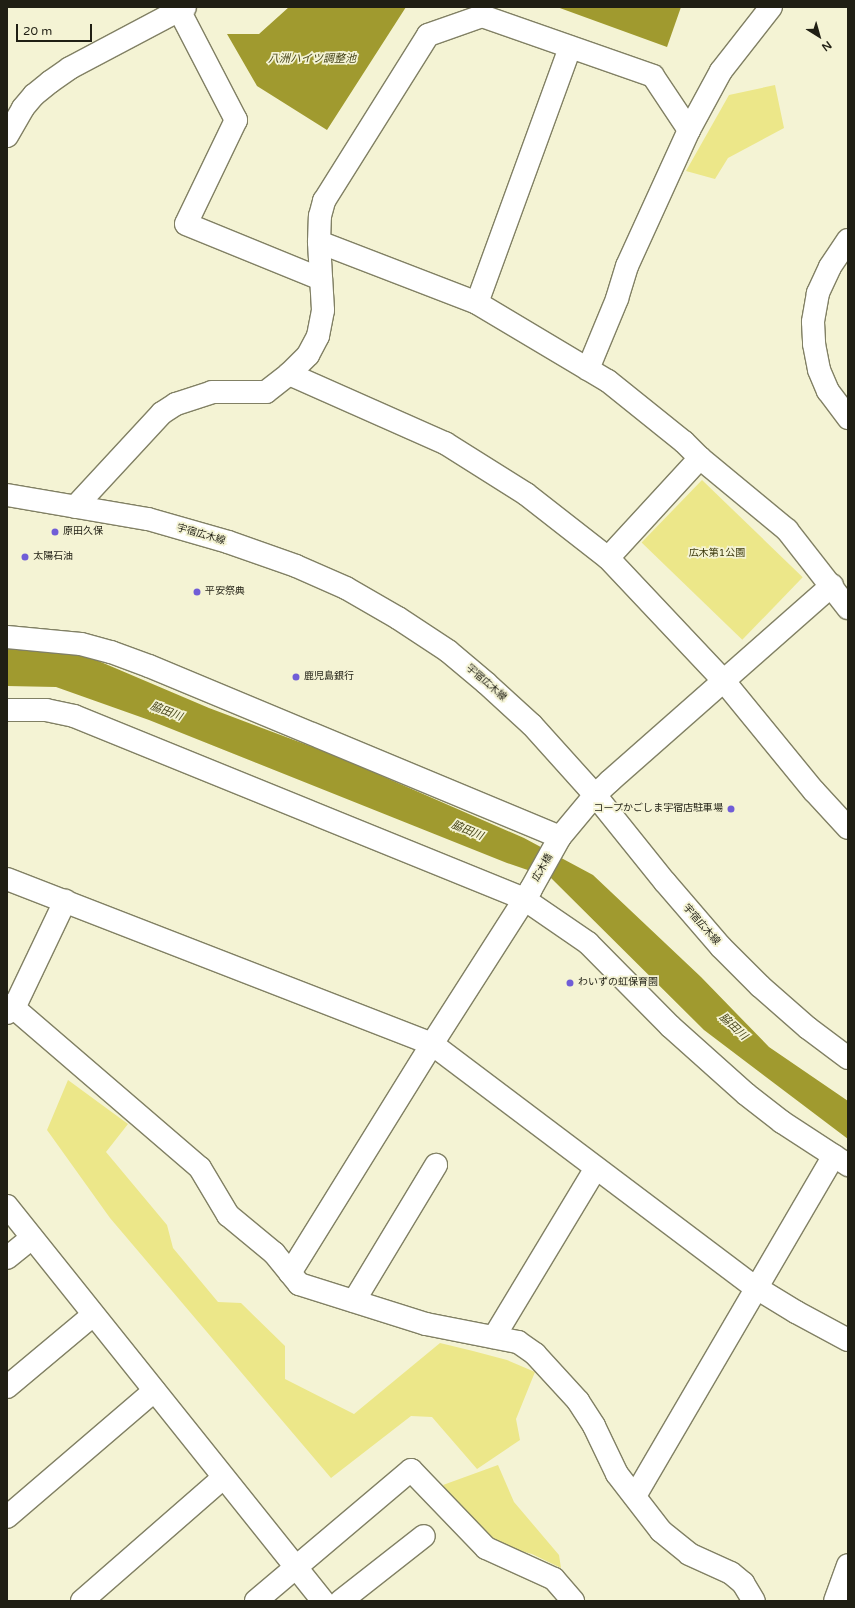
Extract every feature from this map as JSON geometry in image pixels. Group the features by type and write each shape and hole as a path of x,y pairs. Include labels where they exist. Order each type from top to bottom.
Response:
{"street":[{"path":"588,369 617,299 627,266 689,130 721,71 770,7"},
{"path":"7,136 22,108 34,94 50,82 70,68 182,8 236,120 186,224 321,279"},
{"path":"76,507 162,412 176,404 212,392 266,392 289,374 308,355 318,336 323,310 319,242 320,216 324,201 428,35 482,16 653,76 689,130"},
{"path":"477,303 570,47"},
{"path":"848,240 827,273 818,293 813,322 814,344 819,370 828,391 848,418"},
{"path":"319,242 477,303 608,382 660,423 787,530 832,585 848,608"},
{"path":"289,374 444,443 526,494 608,558 724,680 814,791 848,828"},
{"path":"608,558 700,458"},
{"name":"宇宿広木線","path":"7,495 148,519 228,542 296,566 346,588 398,618 442,647 486,683 532,725 595,795 665,882 721,947 760,986 792,1014 848,1058"},
{"name":"広木橋","path":"290,1273 527,894 557,842 595,795 832,585"},
{"path":"7,637 81,644 117,655 557,842"},
{"path":"7,710 46,710 74,716 527,894 588,943 670,1026 746,1094 782,1122 841,1160 756,1288 635,1496"},
{"path":"7,878 432,1044 756,1288 796,1312 848,1340"},
{"path":"65,901 9,1009 200,1168 228,1215 274,1253 299,1284 426,1324 518,1342 536,1354 578,1401 594,1426 616,1474 635,1496 661,1532 671,1542 688,1554 730,1573 743,1583 754,1601"},
{"path":"354,1301 436,1165"},
{"path":"494,1337 596,1168"},
{"path":"7,1206 223,1478 323,1601"},
{"path":"7,1258 32,1238"},
{"path":"7,1387 93,1314"},
{"path":"7,1517 154,1391"},
{"path":"256,1601 411,1470 486,1548 554,1579 573,1601"},
{"path":"82,1601 223,1478"},
{"path":"341,1601 424,1536"},
{"path":"835,1601 848,1565"}],"green space":[{"path":"775,85 784,128 728,158 715,179 686,171 729,95"},
{"name":"広木第1公園","path":"702,480 803,577 742,640 642,543"},
{"path":"68,1080 128,1124 106,1152 167,1225 173,1248 218,1302 241,1303 285,1346 285,1379 354,1414 440,1343 473,1351 507,1360 535,1372 516,1419 520,1440 477,1469 432,1417 411,1416 331,1478 110,1218 47,1130"},
{"path":"498,1465 514,1502 559,1555 561,1568 532,1554 492,1543 463,1513 443,1485"}],"water":[{"name":"八洲ハイツ調整池","path":"289,7 406,7 327,130 257,86 227,34 259,34"},
{"path":"557,7 681,7 667,47"},
{"name":"脇田川","path":"7,646 75,651 209,708 334,755 524,838 593,875 701,977 769,1047 848,1101 848,1139 704,1030 551,878 507,863 149,720 56,687 7,686"}],"place":[{"name":"原田久保","path":"55,532"},
{"name":"太陽石油","path":"25,557"},
{"name":"平安祭典","path":"197,592"},
{"name":"鹿児島銀行","path":"296,677"},
{"name":"コープかごしま宇宿店駐車場","path":"731,809"},
{"name":"わいずの虹保育園","path":"570,983"}]}
